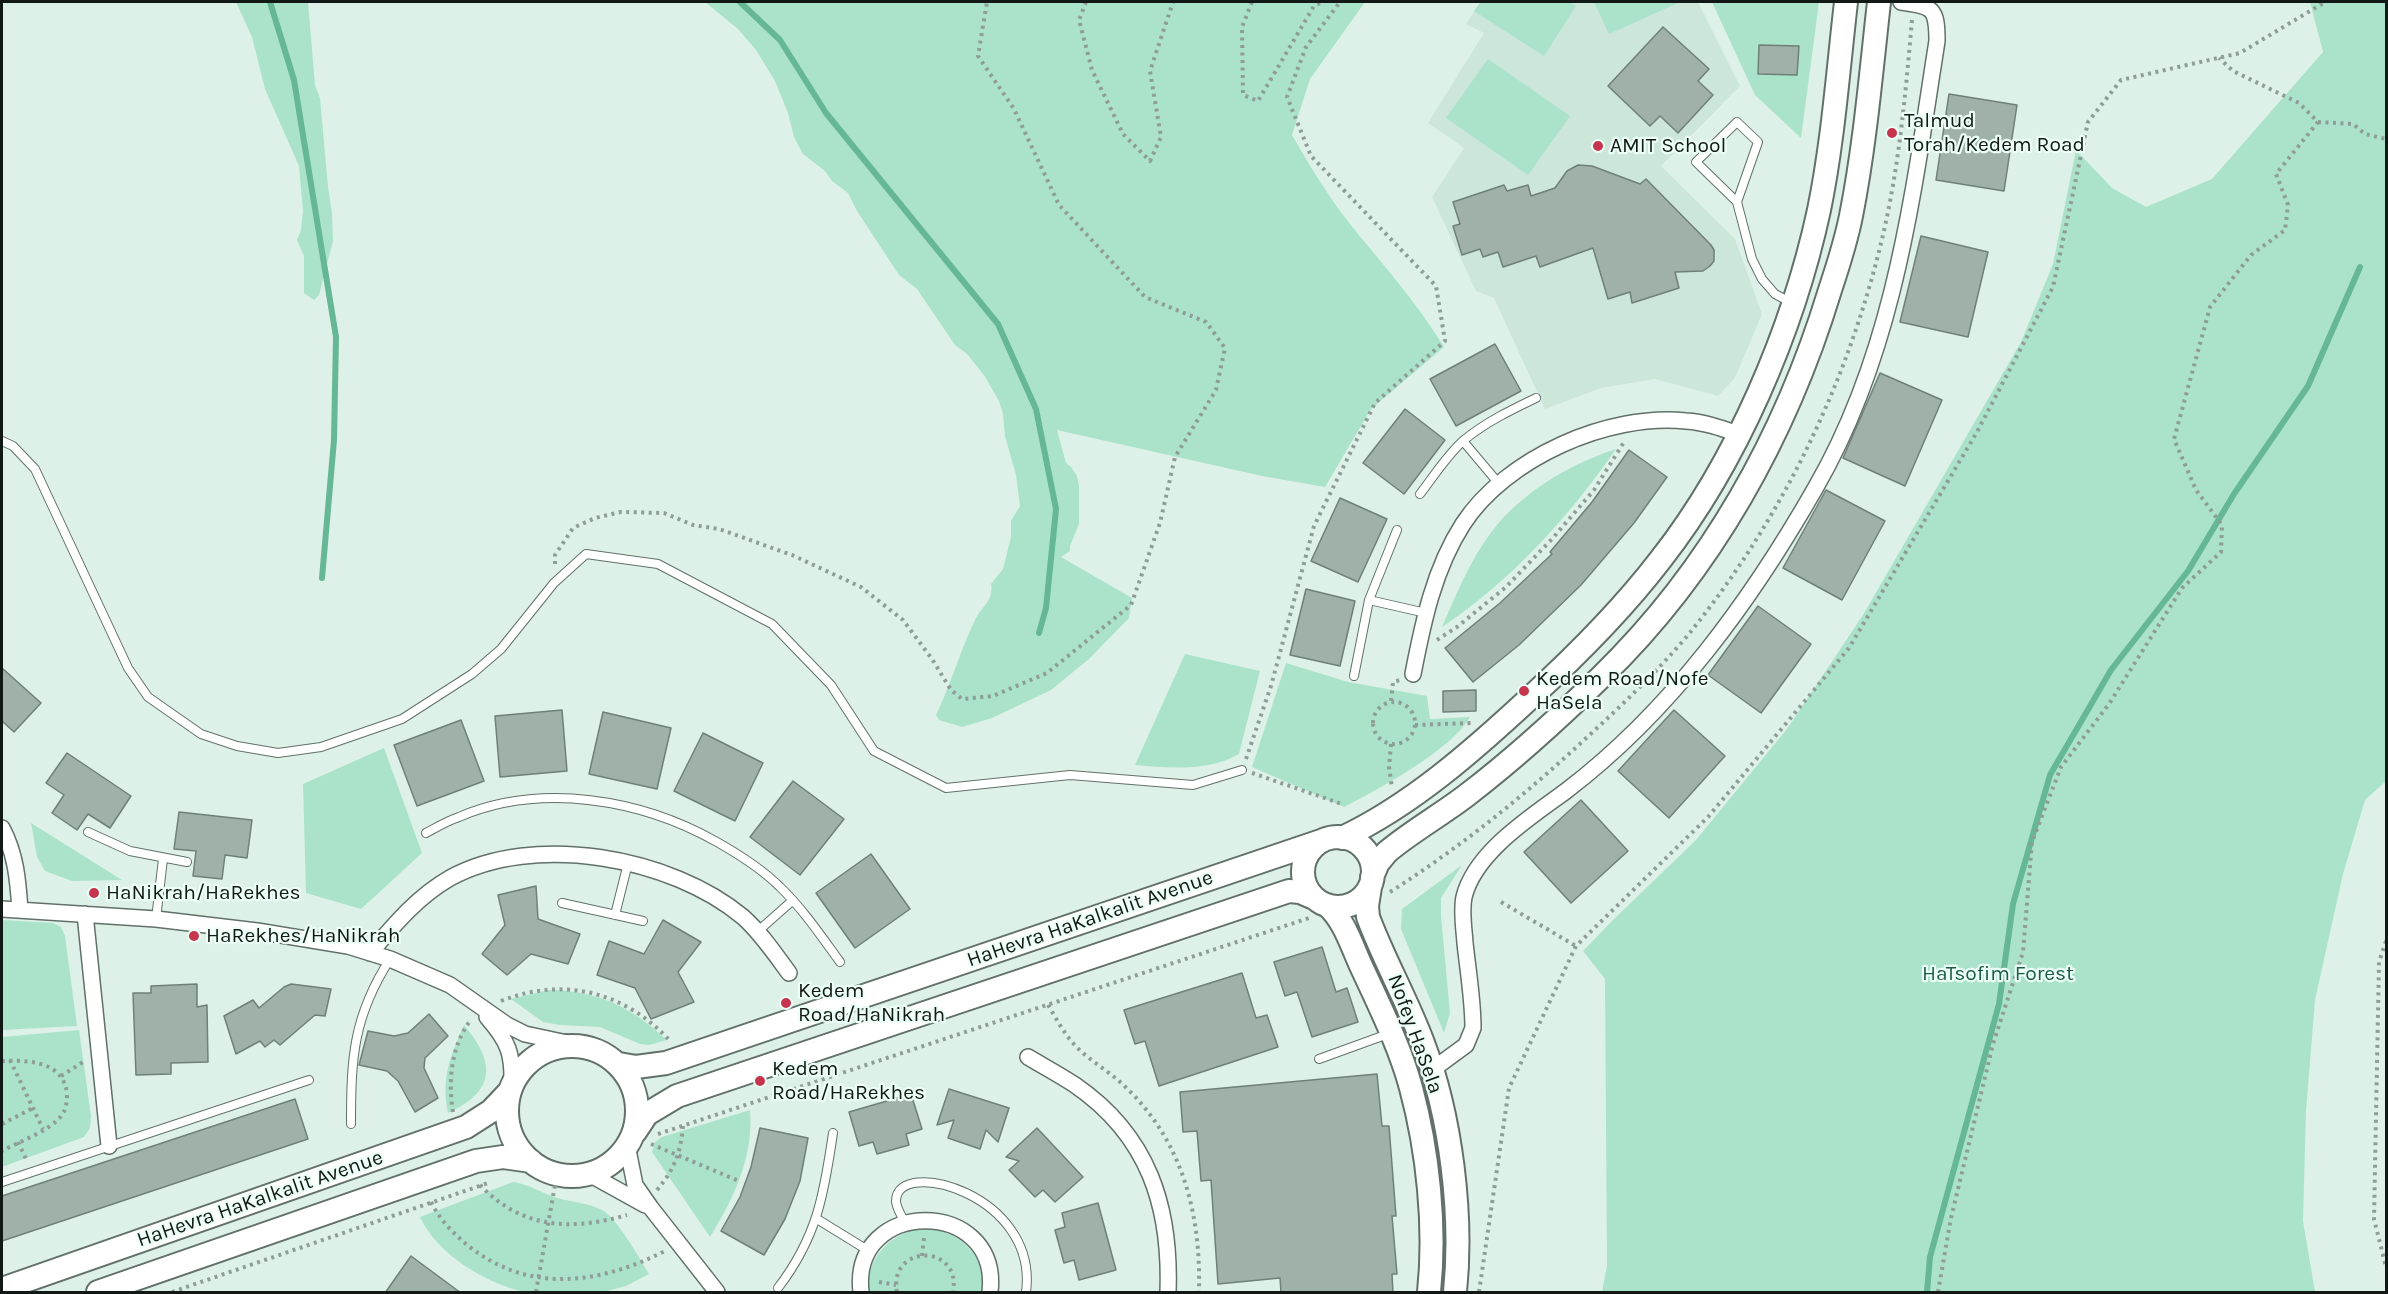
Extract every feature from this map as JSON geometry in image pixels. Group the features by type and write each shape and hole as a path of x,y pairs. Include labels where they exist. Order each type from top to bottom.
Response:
{"main road":[{"name":"HaHevra HaKalkalit Avenue","path":"619,1064 636,1067 666,1062 1360,830 1448,768 1504,722 1580,652 1634,593 1687,523 1738,434 1768,368 1792,303 1818,212 1827,168 1846,2"},
{"path":"1371,882 1370,857 1359,845 1332,839 1311,849 1303,866 1305,885 1324,904 1334,907 1353,904 1363,897 1371,882 1378,863 1387,852 1507,763 1602,675 1659,614 1690,576 1736,507 1771,442 1798,381 1815,337 1840,256 1859,173 1879,2"},
{"name":"Nofey HaSela","path":"1371,882 1367,906 1368,917 1409,1008 1432,1070 1448,1140 1458,1245 1455,1293"},
{"name":"HaHevra HaKalkalit Avenue","path":"634,1139 647,1114 677,1096 1289,891 1300,892 1324,904"},
{"name":"Nofey HaSela","path":"1324,904 1340,920 1391,1033 1410,1086 1422,1144 1432,1245 1429,1293"},
{"path":"564,1045 589,1047 609,1056 619,1064 633,1085 638,1108 634,1139 610,1165 589,1174 575,1176 552,1173 531,1161 517,1147 508,1125 510,1089 514,1079 529,1061 543,1052 564,1045"},
{"name":"HaHevra HaKalkalit Avenue","path":"2,1289 466,1127 486,1115 510,1089"},
{"name":"HaHevra HaKalkalit Avenue","path":"98,1293 476,1161 503,1157 531,1161"}],"street":[{"path":"1432,1070 1466,1045 1473,1028 1463,920 1464,896 1477,869 1491,851 1587,775 1634,732 1687,675 1730,620 1779,549 1818,484 1845,426 1876,351 1896,282 1910,212 1937,41 1937,18 1933,5 1901,2"},
{"path":"1413,674 1432,588 1445,557 1463,524 1483,499 1529,463 1575,438 1600,430 1654,420 1684,420 1708,424 1738,434"},
{"path":"3,833 17,867 20,910"},
{"path":"370,953 402,915 426,894 450,878 478,866 510,858 569,855 608,858 651,868 717,899 743,918 757,932 789,973"},
{"path":"2,909 156,919 302,938 370,953 390,959 450,985 507,1025 525,1034 581,1046"},
{"path":"85,914 109,1146"},
{"path":"469,997 502,1034 510,1049 513,1061 510,1089"},
{"path":"1028,1057 1075,1085 1099,1104 1120,1126 1142,1158 1158,1194 1166,1224 1169,1261 1168,1293"},
{"path":"634,1139 635,1185 717,1293"},
{"path":"589,1174 649,1206"},
{"path":"861,1293 862,1269 869,1251 885,1234 905,1222 918,1220 946,1222 966,1233 977,1244 987,1263 990,1293"}],"lane":[{"path":"1737,202 1758,142 1737,122 1696,162 1737,202 1752,259 1762,279 1775,294 1792,303"},
{"path":"1420,494 1462,441 1487,424 1536,398"},
{"path":"2,441 12,446 35,470 128,668 148,696 201,734 237,746 278,753 321,747 402,719 472,674 501,649 554,583 586,554 658,564 772,624 831,685 874,751 945,788 1070,775 1193,785 1242,770"},
{"path":"1462,441 1500,485"},
{"path":"1354,676 1369,600 1397,530"},
{"path":"1369,600 1426,614"},
{"path":"426,833 460,816 493,806 535,799 570,798 604,802 659,815 700,832 758,867 792,901 840,962"},
{"path":"88,832 130,850 163,859 186,862"},
{"path":"156,919 163,859"},
{"path":"615,915 628,862"},
{"path":"757,932 792,901"},
{"path":"562,903 643,921"},
{"path":"351,1124 353,1048 375,983 390,959"},
{"path":"1319,1059 1391,1033"},
{"path":"2,1182 309,1080"},
{"path":"777,1288 795,1265 817,1219 833,1133"},
{"path":"905,1222 896,1203 897,1194 903,1188 915,1184 940,1184 974,1196 1005,1221 1015,1237 1022,1252 1026,1270 1026,1293"},
{"path":"817,1219 869,1251"}],"path":[{"path":"554,583 555,555 573,528 595,518 621,512 664,513 693,525 719,529 792,555 861,587 903,620 932,659 951,690 962,699 993,696 1047,673 1131,605 1160,523 1175,457 1216,390 1225,348 1206,322 1145,297 1059,205 1014,109 978,56 987,2"},
{"path":"1086,2 1079,20 1092,70 1123,134 1150,161 1161,137 1150,71 1173,2"},
{"path":"1252,2 1242,27 1243,95 1258,101 1314,6 1322,2"},
{"path":"1340,2 1306,47 1287,97 1311,156 1436,286 1445,341 1375,403 1314,526 1271,686 1242,770 1342,804"},
{"path":"1479,1293 1509,1088 1576,946 1708,817 1849,648 1977,432 2053,287 2088,122 2121,80 2240,52 2325,2"},
{"path":"2219,58 2233,71 2300,103 2318,122 2353,124 2365,134 2386,139"},
{"path":"1938,1293 1951,1218 1993,1044 2023,952 2032,842 2061,767 2109,704 2182,588 2221,552 2222,525 2196,490 2174,439 2210,307 2251,255 2285,230 2288,205 2276,174 2318,122"},
{"path":"1417,653 1457,627 1506,587 1594,490 1636,424"},
{"path":"1398,702 1412,711 1415,725 1406,741 1391,744 1379,738 1372,725 1373,717 1384,704 1398,702"},
{"path":"1415,725 1504,722"},
{"path":"1391,744 1390,783 1398,805"},
{"path":"1502,902 1576,946"},
{"path":"634,1139 683,1126 1324,904"},
{"path":"2386,941 2379,962 2374,1219 2386,1267"},
{"path":"61,1076 99,1051"},
{"path":"10,1060 43,1129"},
{"path":"2,1061 39,1063 52,1068 61,1076 66,1088 66,1108 60,1118 2,1151 2,1144"},
{"path":"2,1124 33,1108"},
{"path":"480,1185 500,1204 531,1219 549,1223 598,1222 649,1206 681,1148 683,1126"},
{"path":"634,1139 739,1181"},
{"path":"18,1142 32,1172"},
{"path":"536,1293 558,1174"},
{"path":"171,1293 494,1181"},
{"path":"431,1202 446,1225 478,1254 498,1267 539,1279 571,1280 597,1276 643,1262 679,1244"},
{"path":"897,1293 896,1285 900,1270 913,1258 922,1256 940,1259 949,1267 954,1281 954,1293"}],"shaded area":[{"path":"1480,2 1698,2 1740,86 1661,166 1735,239 1762,314 1735,378 1718,396 1655,379 1601,388 1545,409 1494,298 1476,291 1432,197 1464,148 1428,123 1484,33 1466,24"}],"green space":[{"path":"236,2 308,2 315,85 320,98 333,241 319,295 314,300 304,293 304,256 297,240 301,230 303,211 299,166 265,89 252,37"},
{"path":"705,2 1365,2 1310,79 1292,135 1334,203 1411,299 1444,347 1371,409 1325,487 1262,476 1057,430 1066,463 1077,476 1079,486 1079,524 1070,551 1061,557 1132,598 1129,618 1089,659 1051,690 992,718 962,727 939,720 936,715 970,632 991,595 991,584 1003,569 1011,537 1011,521 1020,506 1016,475 1005,436 999,401 984,375 967,354 955,345 917,289 899,275 857,211 848,193 803,154 794,137 788,113 775,81 756,50 738,29"},
{"path":"1481,2 1569,2 1576,6 1544,56 1474,11"},
{"path":"1594,2 1680,2 1609,34"},
{"path":"1712,2 1819,2 1801,138 1755,95"},
{"name":"HaTsofim Forest","path":"2310,2 2386,2 2386,781 2365,800 2343,874 2315,1000 2306,1111 2303,1221 2315,1292 1602,1292 1607,1266 1605,979 1583,951 1696,840 1787,729 1863,615 2021,342 2053,264 2076,150 2112,188 2146,207 2212,179 2323,52"},
{"path":"1488,59 1570,116 1528,175 1446,118"},
{"path":"1616,449 1579,499 1537,546 1492,589 1442,627 1473,561 1488,537 1509,512 1536,489 1567,470"},
{"path":"1185,654 1260,671 1239,754 1227,760 1201,766 1175,768 1135,765"},
{"path":"1286,663 1348,682 1427,696 1430,719 1470,717 1447,743 1431,756 1394,780 1344,807 1252,767"},
{"path":"384,748 422,853 361,909 306,893 303,784"},
{"path":"31,823 122,880 72,881 45,871 37,857"},
{"path":"1462,865 1441,898 1450,1013 1444,1033 1401,929 1402,909"},
{"path":"2,920 53,923 61,927 65,936 77,1026 2,1030"},
{"path":"549,990 583,994 613,1003 640,1018 667,1040 649,1045 640,1044 600,1027 543,1022 511,999"},
{"path":"464,1025 482,1052 486,1064 486,1075 483,1086 475,1095 448,1113 446,1078"},
{"path":"79,1030 91,1116 90,1128 84,1137 2,1167 2,1037"},
{"path":"750,1110 749,1144 740,1176 727,1207 710,1237 652,1152 655,1142 662,1137"},
{"path":"513,1182 557,1198 586,1204 608,1214 649,1274 626,1286 603,1292 525,1292 479,1275 450,1255 428,1231 420,1217"},
{"path":"919,1228 945,1233 966,1245 974,1254 979,1265 982,1292 869,1292 871,1269 881,1251 898,1237"}],"building":[{"path":"1663,27 1709,69 1698,81 1713,95 1678,133 1660,116 1650,126 1608,86"},
{"path":"1759,45 1799,46 1797,75 1758,74"},
{"path":"1949,94 2017,105 2004,191 1936,180"},
{"path":"1578,165 1592,166 1640,184 1646,179 1711,245 1714,250 1714,261 1703,271 1675,272 1679,288 1632,303 1630,292 1608,299 1593,248 1540,267 1536,256 1503,267 1498,252 1483,257 1480,249 1462,255 1453,226 1460,224 1453,202 1504,185 1507,191 1528,185 1531,196 1555,188 1567,171"},
{"path":"1921,236 1988,252 1968,337 1900,322"},
{"path":"1495,344 1521,391 1456,426 1430,379"},
{"path":"1880,373 1942,400 1905,486 1843,458"},
{"path":"1405,409 1445,440 1404,494 1363,463"},
{"path":"1629,450 1667,477 1634,523 1581,585 1519,645 1473,682 1445,648 1500,603 1552,554 1550,552 1592,502"},
{"path":"1826,490 1885,521 1842,600 1783,568"},
{"path":"1340,498 1387,519 1358,582 1311,561"},
{"path":"1306,589 1355,601 1340,666 1290,655"},
{"path":"1758,606 1811,644 1761,713 1708,675"},
{"path":"2,668 41,703 14,732 2,721"},
{"path":"1476,690 1476,711 1443,712 1443,691"},
{"path":"562,710 567,771 500,777 495,716"},
{"path":"1674,710 1725,756 1669,818 1618,771"},
{"path":"603,712 671,728 657,789 589,774"},
{"path":"461,720 484,781 417,806 394,745"},
{"path":"703,733 763,763 735,821 674,791"},
{"path":"67,753 131,796 110,828 88,814 77,830 52,813 64,795 46,783"},
{"path":"793,781 844,819 800,875 750,837"},
{"path":"1581,800 1628,851 1571,903 1524,852"},
{"path":"179,812 252,820 247,858 225,855 222,879 193,876 196,851 174,849"},
{"path":"871,854 910,909 855,948 816,893"},
{"path":"536,886 538,919 580,934 568,964 531,954 507,975 482,954 505,925 498,895"},
{"path":"663,920 701,942 678,972 694,1002 651,1019 635,988 597,975 609,941 644,954"},
{"path":"1322,947 1336,992 1347,988 1358,1022 1312,1037 1297,992 1285,996 1274,962"},
{"path":"1242,973 1256,1018 1267,1015 1278,1047 1159,1086 1145,1041 1135,1044 1124,1010"},
{"path":"197,984 197,1007 207,1005 208,1062 171,1063 171,1074 136,1075 133,993 151,993 151,986"},
{"path":"291,984 331,989 325,1016 315,1015 280,1045 274,1040 265,1047 260,1041 236,1054 224,1016 253,1000 259,1008"},
{"path":"429,1014 448,1036 425,1058 424,1068 438,1098 415,1112 398,1081 387,1071 359,1065 368,1031 394,1036 408,1033"},
{"path":"1377,1074 1382,1126 1389,1126 1396,1216 1392,1216 1397,1274 1392,1274 1393,1293 1281,1293 1280,1278 1218,1284 1211,1180 1201,1181 1197,1131 1183,1132 1180,1092"},
{"path":"949,1089 1009,1108 998,1142 986,1130 980,1149 948,1138 954,1120 937,1125"},
{"path":"911,1094 922,1129 906,1134 909,1145 877,1154 873,1142 859,1146 849,1112"},
{"path":"295,1099 308,1139 2,1241 2,1196"},
{"path":"760,1128 808,1138 800,1181 785,1219 764,1255 721,1231 740,1197 751,1167"},
{"path":"1037,1128 1083,1177 1055,1202 1043,1190 1035,1197 1009,1170 1019,1161 1006,1157"},
{"path":"1098,1203 1116,1270 1079,1280 1074,1260 1064,1263 1055,1230 1065,1227 1062,1213"},
{"path":"411,1256 461,1293 385,1293"}],"waterway":[{"path":"270,2 294,80 336,337 334,440 322,578"},
{"path":"740,2 780,40 826,113 998,324 1036,409 1056,509 1046,608 1039,633"},
{"path":"1927,1292 1930,1257 1999,1004 2013,904 2050,775 2111,670 2188,571 2234,494 2308,386 2360,267"}],"place":[{"name":"Talmud Torah/Kedem Road","path":"1892,133"},
{"name":"AMIT School","path":"1598,146"},
{"name":"Kedem Road/Nofe HaSela","path":"1524,691"},
{"name":"HaNikrah/HaRekhes","path":"94,893"},
{"name":"HaRekhes/HaNikrah","path":"194,936"},
{"name":"Kedem Road/HaNikrah","path":"786,1003"},
{"name":"Kedem Road/HaRekhes","path":"760,1081"}]}
